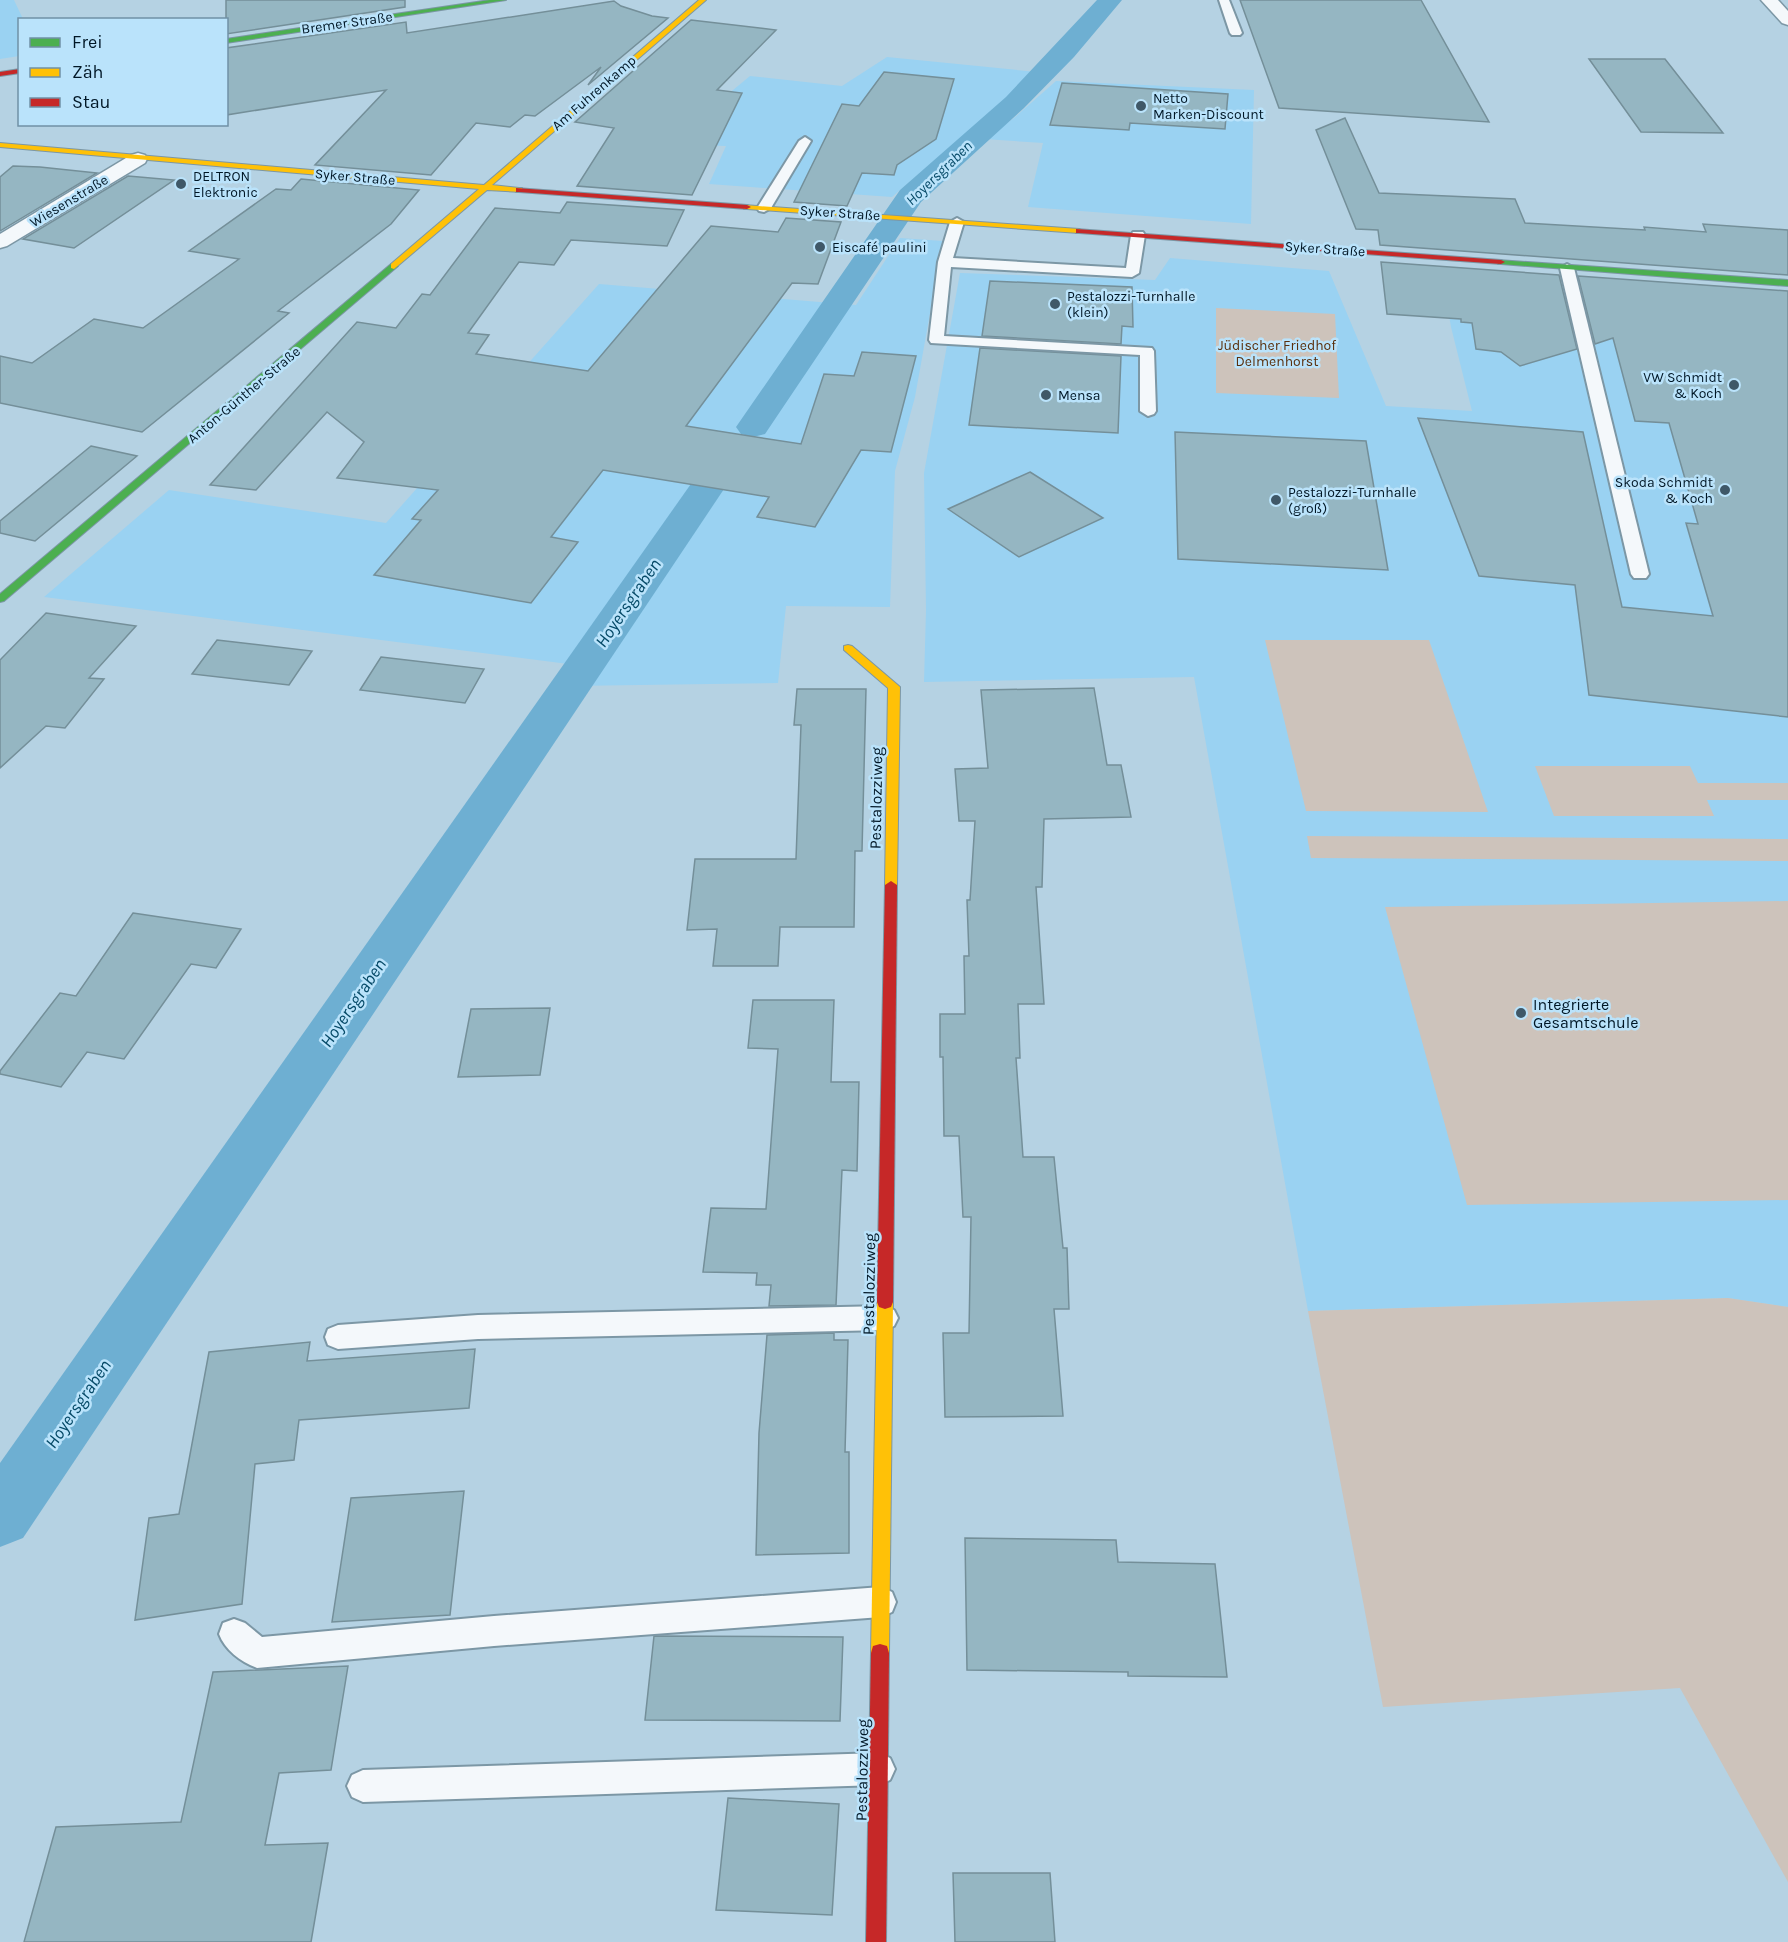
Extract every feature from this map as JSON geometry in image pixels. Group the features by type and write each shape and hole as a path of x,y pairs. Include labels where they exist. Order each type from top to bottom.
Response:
{"main road":[{"name":"Bremer Straße","path":"228,40 503,0"},
{"name":"Am Fuhrenkamp","path":"486,188 696,3"},
{"path":"0,74 18,71"},
{"name":"Syker Straße","path":"0,145 486,188 1788,284"},
{"name":"Anton-Günther-Straße","path":"0,599 486,188"},
{"name":"Pestalozziweg","path":"848,648 894,687 876,1942"}],"street":[{"path":"1769,0 1788,20"},
{"name":"Wiesenstraße","path":"0,242 138,159"}],"lane":[{"path":"1226,4 1243,10"},
{"path":"1226,4 1236,33"},
{"path":"764,208 805,141"},
{"path":"957,222 945,262 936,340 1147,351 1148,411"},
{"path":"945,262 1132,273 1138,235"},
{"path":"1567,268 1640,574"},
{"path":"338,1337 478,1327 885,1318"},
{"path":"234,1634 257,1653 494,1630 881,1602"},
{"path":"363,1786 879,1769"}],"shaded area":[{"path":"0,0 14,0 23,18 18,18 18,56 0,59"},
{"path":"887,57 1037,72 892,197 709,184 726,146 696,145 727,95 750,76 842,86"},
{"path":"1056,81 1254,90 1251,224 1028,207 1043,143 984,139 1014,118"},
{"path":"900,238 943,241 915,397 895,471 890,607 786,606 778,683 569,686 576,665 44,597 169,490 386,523 599,284 856,305"},
{"name":"Integrierte Gesamtschule","path":"1170,258 1329,271 1386,406 1472,411 1451,327 1443,280 1788,305 1788,1307 1728,1298 1308,1311 1194,677 924,682 926,610 924,473 960,273 1155,280"}],"green space":[{"name":"Jüdischer Friedhof Delmenhorst","path":"1216,308 1335,314 1339,398 1216,393"},
{"path":"1265,640 1429,640 1488,812 1306,811"},
{"path":"1535,766 1690,766 1698,783 1788,783 1788,800 1707,800 1714,816 1554,816"},
{"path":"1307,836 1788,839 1788,861 1311,858"},
{"path":"1788,901 1788,1200 1467,1205 1385,907"},
{"path":"1728,1298 1788,1307 1788,1882 1680,1688 1383,1707 1308,1311"}],"building":[{"path":"226,0 405,0 405,7 228,34 228,18 226,18"},
{"path":"1240,0 1421,0 1489,122 1279,108"},
{"path":"614,1 621,6 652,16 668,18 588,85 601,67 535,116 525,115 510,127 476,123 431,175 315,165 386,90 228,115 228,48 406,22 407,33"},
{"path":"691,20 776,30 717,90 742,93 692,195 577,186 614,128 575,122"},
{"path":"1589,59 1665,59 1723,133 1641,132"},
{"path":"884,72 954,79 936,139 897,165 894,175 862,173 847,206 794,202 842,104 859,106"},
{"name":"Netto Marken-Discount","path":"1062,83 1228,94 1225,129 1130,123 1129,130 1050,125"},
{"path":"1345,118 1379,193 1515,199 1525,223 1645,230 1644,227 1706,232 1703,224 1788,230 1788,275 1380,245 1378,230 1356,229 1316,130"},
{"path":"13,166 97,173 0,231 0,177"},
{"path":"128,176 174,180 74,248 23,239"},
{"path":"301,179 419,190 391,224 278,311 289,313 142,432 0,403 0,356 32,363 94,319 143,328 239,259 189,251 276,189 291,190"},
{"path":"567,202 684,210 667,246 571,240 554,265 519,262 468,333 489,335 476,354 588,371 711,226 778,232 786,218 841,222 818,284 792,283 686,426 801,444 824,374 854,376 862,352 916,356 891,452 861,450 815,527 757,517 769,497 603,470 551,537 578,542 531,603 374,575 421,520 412,519 438,490 337,478 364,442 327,412 256,490 210,485 357,322 396,328 422,294 430,295 495,208 560,213"},
{"path":"1381,262 1559,275 1577,349 1520,366 1501,352 1476,349 1472,323 1461,322 1461,319 1387,314"},
{"path":"1578,276 1788,291 1788,717 1589,695 1575,585 1479,576 1418,418 1583,432 1622,607 1713,616 1686,523 1698,524 1669,423 1635,421 1613,338 1595,344"},
{"name":"Pestalozzi-Turnhalle (klein)","path":"990,281 1132,287 1133,327 1122,326 1121,344 982,336"},
{"name":"Mensa","path":"980,348 1121,356 1118,433 969,425"},
{"name":"Pestalozzi-Turnhalle (groß)","path":"1175,432 1366,441 1388,570 1178,559"},
{"path":"91,446 137,456 35,541 0,533 0,521"},
{"path":"1030,472 1103,518 1019,557 948,509"},
{"path":"46,613 136,626 89,678 104,679 65,728 46,726 0,768 0,660"},
{"path":"217,640 312,651 289,685 192,674"},
{"path":"381,657 484,669 465,703 360,690"},
{"path":"1094,688 1107,765 1121,765 1131,817 1044,819 1042,887 1036,887 1044,1004 1018,1004 1020,1058 1016,1058 1023,1157 1054,1157 1063,1248 1067,1248 1069,1309 1054,1309 1063,1416 945,1417 943,1333 969,1333 971,1217 963,1217 959,1136 944,1136 943,1057 940,1057 940,1014 965,1014 964,956 969,956 967,900 970,900 975,821 959,821 955,769 988,768 981,690"},
{"path":"797,689 866,689 862,851 855,851 854,927 780,927 778,966 713,966 717,929 687,930 695,859 796,859 801,725 794,725"},
{"path":"133,913 241,929 216,968 191,964 124,1059 87,1052 61,1087 0,1074 60,993 76,996"},
{"path":"753,1000 834,1000 831,1082 859,1082 857,1171 842,1170 836,1305 769,1306 771,1285 756,1285 757,1273 703,1272 711,1208 766,1209 778,1049 748,1048"},
{"path":"550,1008 540,1075 458,1077 471,1009"},
{"path":"834,1333 834,1340 848,1340 845,1452 849,1452 849,1553 756,1555 759,1433 767,1335"},
{"path":"310,1342 307,1361 475,1349 469,1408 299,1420 294,1460 255,1464 242,1604 135,1620 149,1518 179,1514 209,1352"},
{"path":"464,1491 450,1615 332,1622 351,1498"},
{"path":"965,1538 1116,1540 1118,1562 1215,1564 1227,1677 1128,1676 1128,1672 967,1670"},
{"path":"654,1636 843,1637 840,1721 645,1720"},
{"path":"348,1666 331,1770 279,1773 265,1845 328,1843 311,1942 24,1942 56,1827 181,1822 213,1672"},
{"path":"728,1798 839,1804 832,1915 716,1910"},
{"path":"953,1873 1050,1873 1055,1942 955,1942"}],"waterway":[{"name":"Hoyersgraben","path":"753,427 910,196 1015,103 1065,52 1110,0"},
{"name":"Hoyersgraben","path":"0,1517 706,489"}],"traffic: fast":[{"path":"228,41 503,0"},
{"path":"1501,262 1788,283"},
{"path":"0,599 394,266"}],"traffic: slow":[{"path":"394,266 703,0"},
{"path":"0,145 519,190"},
{"path":"747,207 1079,231"},
{"path":"848,648 894,687 891,885"},
{"path":"880,1653 885,1302"}],"traffic: jam":[{"path":"0,74 18,71"},
{"path":"519,190 747,207"},
{"path":"1079,231 1501,262"},
{"path":"885,1302 891,885"},
{"path":"876,1942 880,1653"}],"place":[{"name":"Netto Marken-Discount","path":"1141,106"},
{"name":"DELTRON Elektronic","path":"181,184"},
{"name":"Eiscafé paulini","path":"820,247"},
{"name":"Pestalozzi-Turnhalle (klein)","path":"1055,304"},
{"name":"VW Schmidt & Koch","path":"1734,385"},
{"name":"Mensa","path":"1046,395"},
{"name":"Skoda Schmidt & Koch","path":"1725,490"},
{"name":"Pestalozzi-Turnhalle (groß)","path":"1276,500"},
{"name":"Integrierte Gesamtschule","path":"1521,1013"}]}
